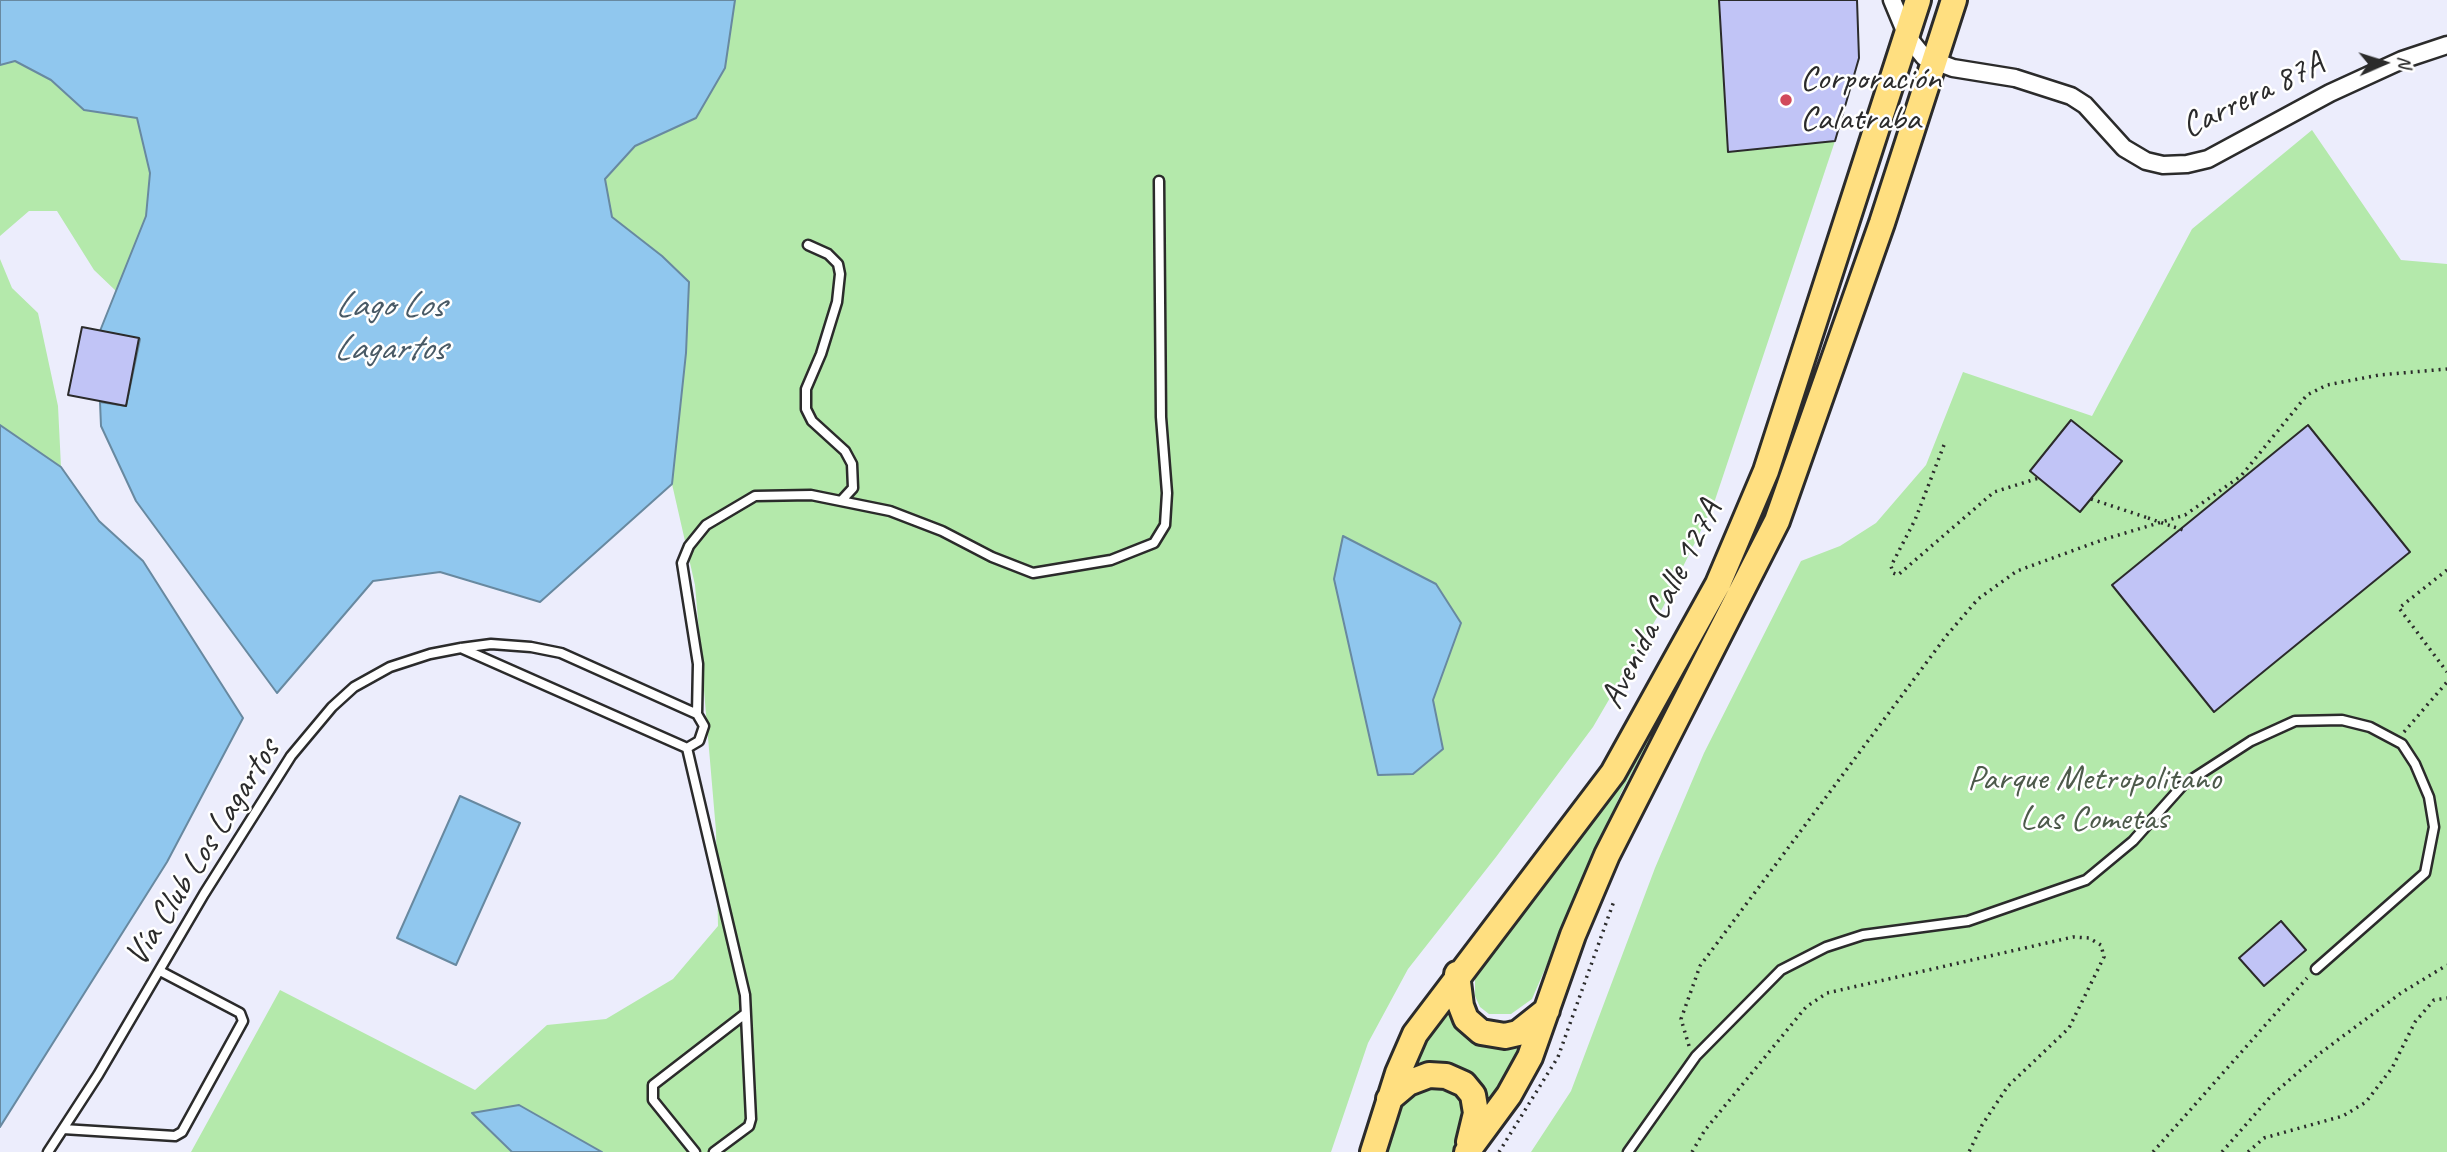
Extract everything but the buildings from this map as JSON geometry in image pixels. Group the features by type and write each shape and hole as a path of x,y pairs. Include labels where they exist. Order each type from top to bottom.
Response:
{"main road":[{"name":"Avenida Calle 127A","path":"1373,1152 1389,1099 1415,1034 1457,974 1612,773 1718,584 1766,471 1918,0"},
{"name":"Avenida Calle 127A","path":"1466,1152 1519,1078 1547,1010 1573,935 1607,855 1777,521 1874,248 1954,0"},
{"path":"1457,974 1464,1012 1472,1026 1481,1032 1505,1036 1518,1033 1547,1010"},
{"path":"1389,1099 1408,1083 1429,1076 1446,1076 1464,1084 1473,1095 1476,1113 1466,1152"}],"street":[{"path":"1892,0 1915,49 1934,63"},
{"name":"Carrera 87A","path":"1934,63 2015,78 2071,96 2085,105 2124,148 2146,161 2163,165 2187,164 2208,159 2330,93 2402,60 2447,45"}],"lane":[{"path":"461,648 687,748 695,746 702,734 702,721 697,714 698,664 682,563 689,545 706,525 755,496 811,495 890,511 1032,573 1111,560 1154,543 1165,525 1167,493 1161,416 1159,181"},
{"path":"808,245 828,254 838,264 840,274 836,302 821,354 806,389 806,409 812,421 845,451 852,464 853,488 841,501"},
{"name":"Vía Club Los Lagartos","path":"48,1152 291,756 332,707 354,687 390,667 461,648 491,644 561,653 697,714"},
{"path":"1628,1152 1696,1056 1781,970 1826,947 1863,935 1968,921 2086,880 2133,841 2183,785 2251,741 2295,721 2342,720 2370,727 2402,744 2415,764 2429,797 2434,827 2425,873 2316,969"},
{"path":"687,748 745,995 751,1119 749,1126 714,1152"},
{"path":"62,1129 175,1136 182,1132 243,1021 240,1013 160,971"},
{"path":"695,1152 653,1100 653,1085 744,1014"}],"path":[{"path":"1696,1056 1685,1041 1681,1019 1700,966 1939,645 1978,599 2017,571 2102,540 2185,515 2241,476 2307,395 2327,385 2379,375 2447,369"},
{"path":"1944,445 1915,520 1891,566 1893,573 1898,575 1994,492 2039,478"},
{"path":"2091,499 2183,530"},
{"path":"2447,570 2399,608 2447,672"},
{"path":"2396,741 2447,682"},
{"path":"1692,1152 1705,1130 1806,1007 1828,993 2073,937 2090,938 2101,945 2104,957 2069,1028 2008,1086 1982,1125 1969,1152"},
{"path":"2222,1152 2271,1096 2319,1054 2401,993 2447,965"},
{"path":"2153,1152 2316,969"},
{"path":"2248,1152 2264,1139 2343,1116 2366,1102 2392,1068 2415,1023 2434,999 2447,998"}],"green space":[{"path":"735,0 1719,0 1728,152 1835,141 1713,506 1663,607 1593,727 1408,969 1368,1043 1331,1152 191,1152 280,990 475,1090 547,1025 606,1019 673,979 718,926 716,831 695,585 672,484 686,353 688,282 662,256 612,217 605,179 635,146 696,118 725,68"},
{"path":"15,61 51,80 84,110 137,118 150,173 146,216 116,291 94,270 57,211 29,211 0,236 0,65"},
{"name":"Parque Metropolitano Las Cometas","path":"2312,130 2401,260 2447,264 2447,1152 1531,1152 1571,1091 1655,868 1704,753 1801,561 1840,546 1876,523 1926,465 1963,372 2092,416 2192,229"},
{"path":"0,259 12,288 38,313 58,406 61,467 0,425"},
{"path":"1766,515 1741,570 1621,793 1532,999 1511,1014 1489,1014 1480,1007 1475,996 1475,973 1616,791"},
{"path":"1450,1000 1453,1012 1524,1041 1485,1109 1481,1096 1409,1071"},
{"path":"1436,1085 1450,1090 1459,1098 1466,1111 1460,1143 1454,1152 1384,1152 1399,1107 1410,1095"}],"water":[{"name":"Lago Los Lagartos","path":"0,0 735,0 725,68 696,118 635,146 605,179 612,217 662,256 689,282 686,353 672,484 540,602 440,572 373,581 277,693 136,501 101,426 100,402 126,406 140,339 100,331 146,216 150,173 137,118 84,110 51,80 15,61 0,65"},
{"path":"0,425 61,467 99,521 143,561 243,718 167,862 0,1127"},
{"path":"1343,536 1436,584 1461,623 1433,700 1443,749 1413,774 1378,775 1334,579"},
{"path":"460,796 520,823 456,965 397,938"},
{"path":"519,1105 602,1152 512,1152 472,1113"}],"place":[{"name":"Corporación Calatraba","path":"1786,100"}]}
